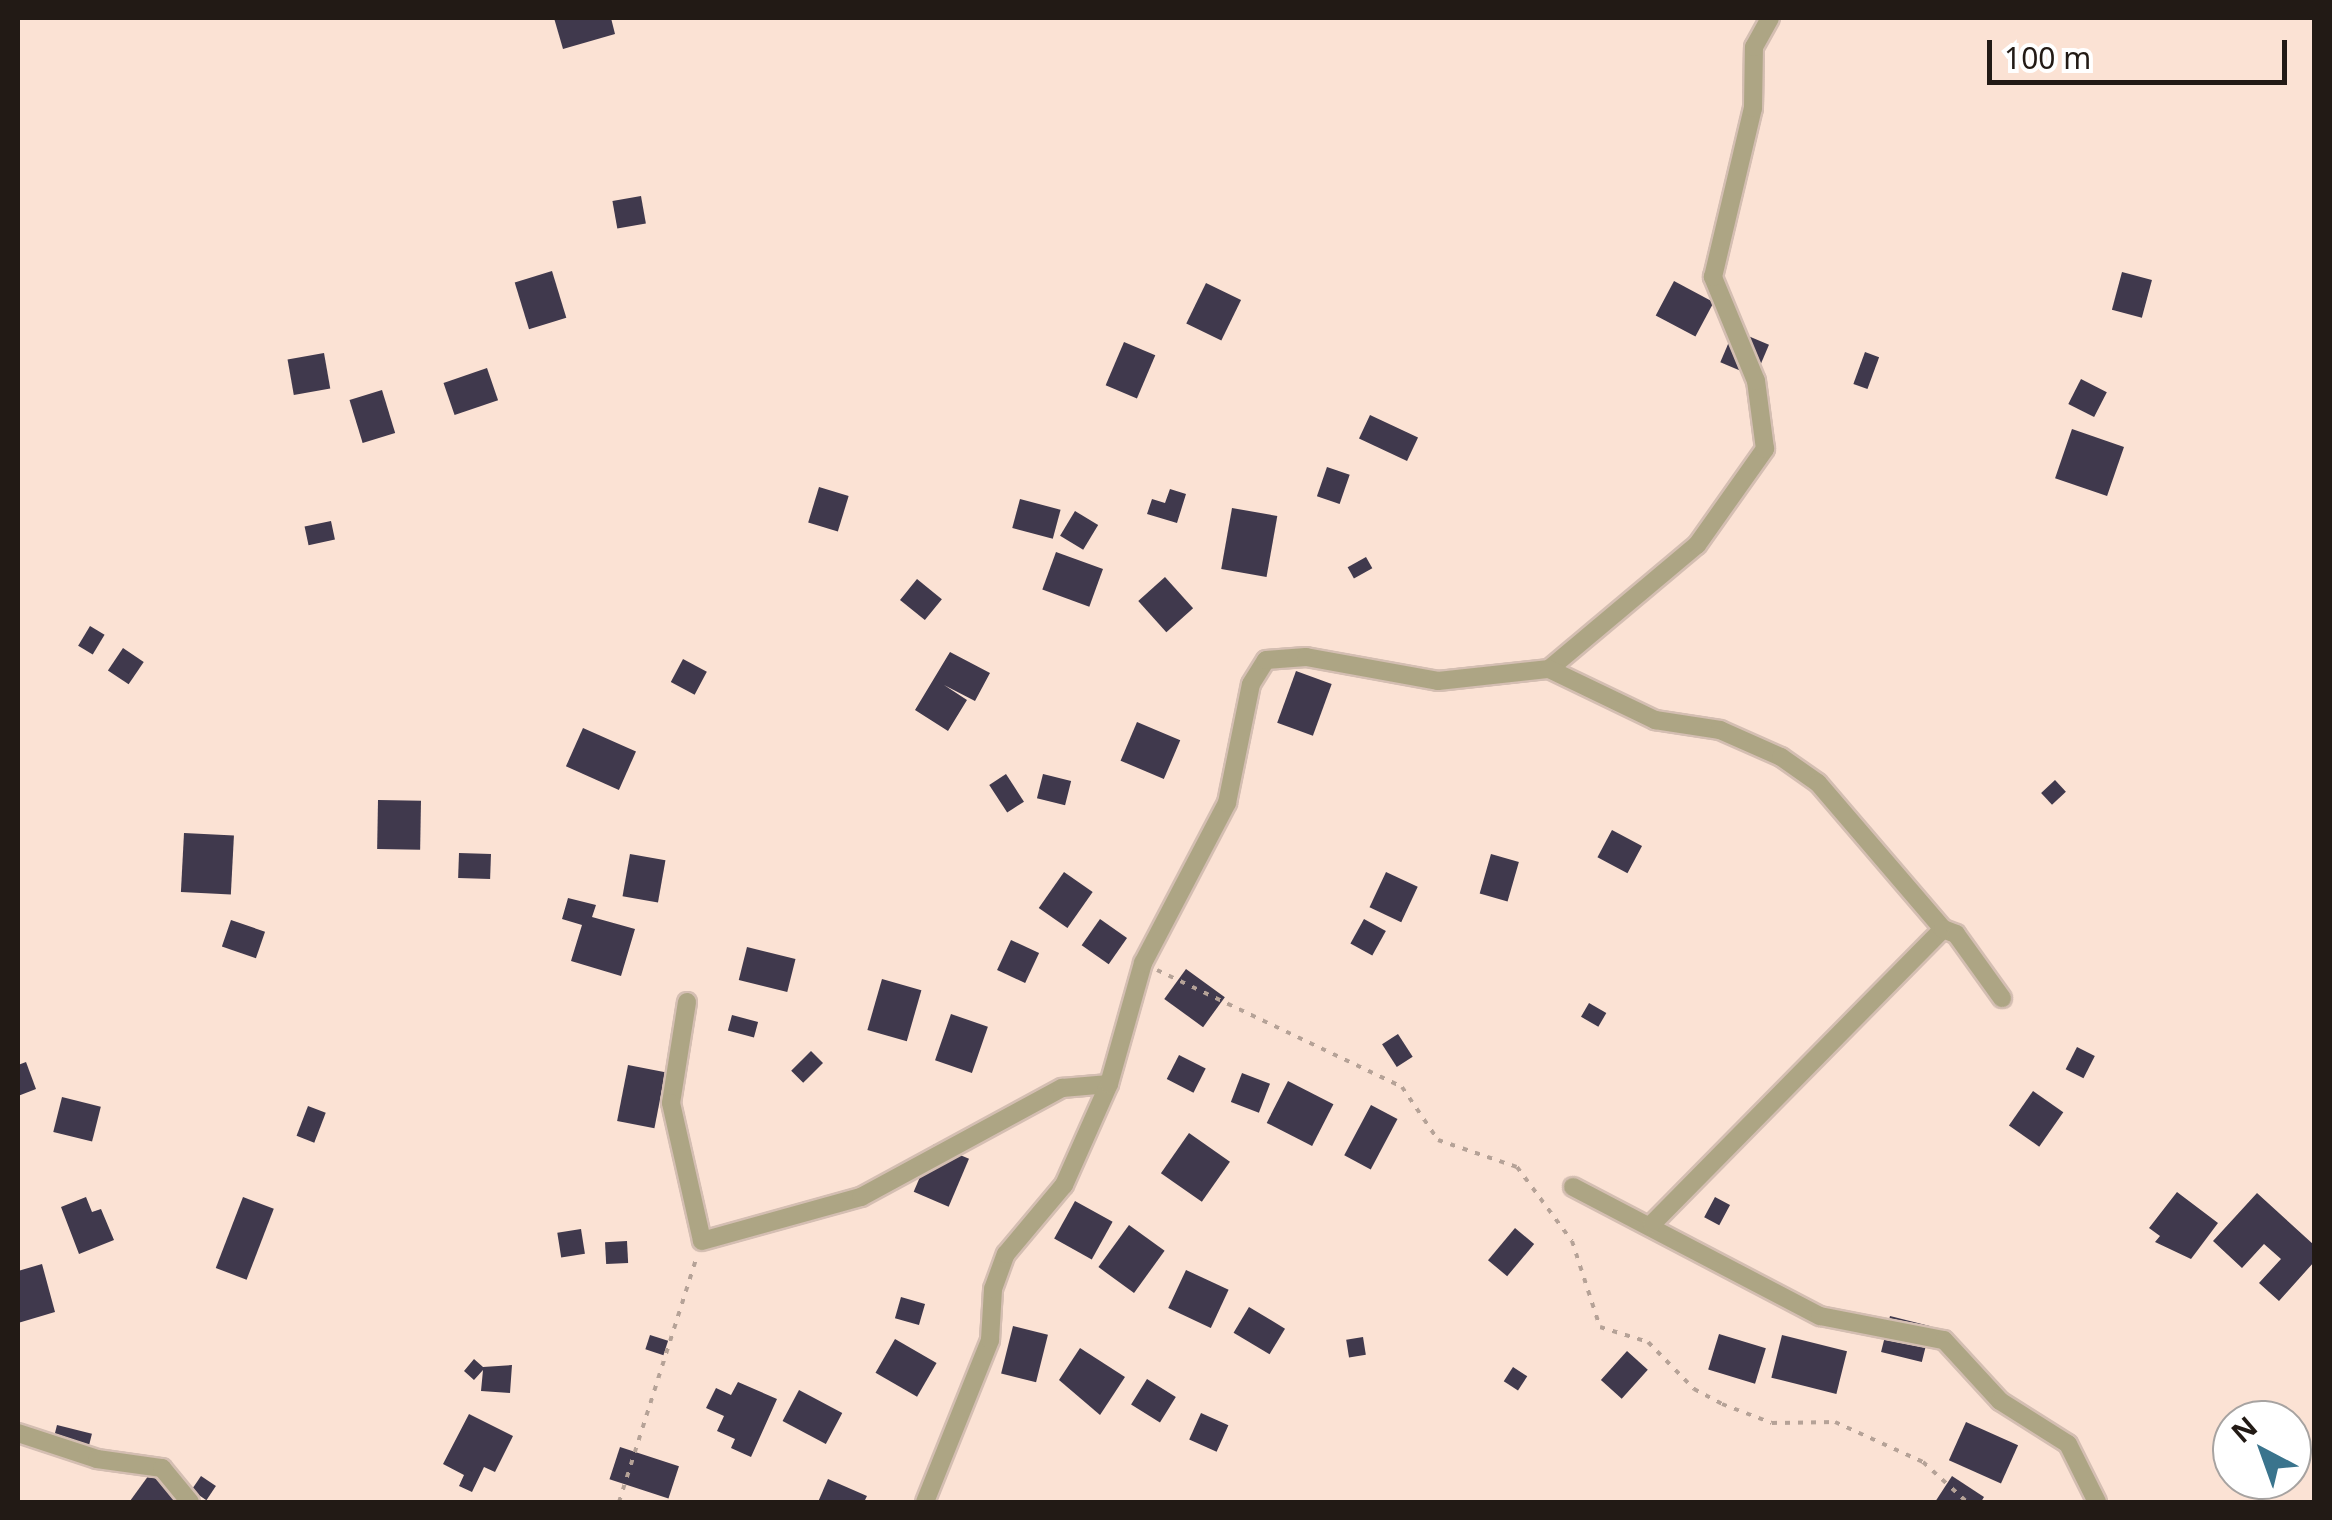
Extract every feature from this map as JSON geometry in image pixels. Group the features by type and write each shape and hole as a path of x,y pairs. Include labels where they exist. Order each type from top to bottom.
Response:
{"street":[{"path":"1549,669 1697,545 1765,449 1756,381 1713,277 1753,108 1754,47 1770,18"},
{"path":"925,1502 990,1340 993,1289 1006,1254 1064,1185 1109,1084 1143,963 1227,803 1251,684 1266,660 1306,657 1438,681 1549,669 1655,720 1720,730 1781,757 1818,783 1943,929 1956,934 2002,998"},
{"path":"1652,1224 1943,929"},
{"path":"687,1002 671,1103 702,1240 861,1196 1062,1088 1109,1084"},
{"path":"1572,1188 1652,1224 1820,1316 1944,1340 2000,1401 2068,1444 2098,1502"},
{"path":"18,1432 97,1459 162,1468 190,1502"}],"path":[{"path":"1143,963 1402,1087 1438,1140 1517,1167 1572,1241 1600,1327 1648,1342 1694,1388 1722,1404 1772,1423 1835,1422 1923,1462 1966,1502"},
{"path":"619,1502 702,1240"}],"building":[{"path":"554,18 611,18 615,34 563,49"},
{"path":"641,196 646,224 617,229 612,201"},
{"path":"552,271 566,318 529,329 515,282"},
{"path":"2122,272 2152,280 2142,318 2112,310"},
{"path":"1674,281 1714,302 1695,337 1656,315"},
{"path":"1206,283 1241,300 1221,341 1186,323"},
{"path":"1734,330 1769,345 1755,377 1720,362"},
{"path":"1124,342 1155,355 1137,399 1106,385"},
{"path":"1865,352 1879,357 1867,389 1853,384"},
{"path":"324,353 330,388 294,395 288,359"},
{"path":"487,368 498,400 455,415 444,383"},
{"path":"2081,379 2107,392 2094,417 2068,404"},
{"path":"382,390 395,433 363,443 349,400"},
{"path":"1370,415 1418,437 1407,461 1359,439"},
{"path":"2072,429 2124,447 2107,496 2055,478"},
{"path":"1327,467 1350,475 1340,504 1317,496"},
{"path":"819,487 849,496 838,531 808,522"},
{"path":"1170,489 1186,494 1177,523 1147,514 1152,499 1165,503"},
{"path":"1020,499 1061,510 1053,539 1012,528"},
{"path":"1232,508 1277,516 1267,577 1221,569"},
{"path":"1075,511 1098,525 1083,550 1060,536"},
{"path":"331,521 335,540 309,545 305,527"},
{"path":"1056,552 1103,569 1089,607 1042,590"},
{"path":"1366,557 1372,568 1354,579 1348,567"},
{"path":"1165,577 1193,608 1166,632 1138,601"},
{"path":"917,579 942,599 925,620 900,600"},
{"path":"90,626 105,635 93,654 78,646"},
{"path":"123,648 144,662 129,684 108,670"},
{"path":"950,652 990,673 975,701 944,685 967,700 948,731 915,710"},
{"path":"683,659 707,672 695,695 671,682"},
{"path":"1296,671 1332,684 1313,736 1277,723"},
{"path":"1137,722 1180,740 1164,779 1121,761"},
{"path":"583,728 636,752 619,790 566,766"},
{"path":"1006,774 1024,802 1007,813 989,785"},
{"path":"1043,774 1071,781 1065,805 1037,798"},
{"path":"2055,780 2066,792 2052,805 2041,793"},
{"path":"378,800 421,801 420,850 377,849"},
{"path":"1612,830 1642,846 1627,873 1597,857"},
{"path":"184,833 234,836 231,895 181,892"},
{"path":"459,853 491,854 490,879 458,878"},
{"path":"630,854 665,860 658,903 623,896"},
{"path":"1491,854 1519,862 1508,901 1480,893"},
{"path":"1064,872 1093,892 1067,928 1039,908"},
{"path":"1386,872 1418,887 1401,922 1370,907"},
{"path":"568,898 596,905 592,917 635,929 621,976 571,961 582,925 562,919"},
{"path":"1100,919 1127,938 1109,964 1082,945"},
{"path":"1364,919 1386,931 1372,956 1350,943"},
{"path":"231,920 265,932 256,958 222,946"},
{"path":"1011,940 1039,953 1025,983 997,970"},
{"path":"747,947 796,959 787,992 739,980"},
{"path":"1186,969 1225,997 1203,1027 1164,999"},
{"path":"882,979 921,990 907,1041 867,1030"},
{"path":"1589,1003 1606,1013 1598,1027 1581,1017"},
{"path":"951,1014 988,1027 972,1073 935,1060"},
{"path":"732,1015 758,1022 754,1037 728,1030"},
{"path":"1398,1034 1413,1057 1397,1067 1382,1044"},
{"path":"2077,1047 2095,1056 2083,1078 2066,1069"},
{"path":"811,1051 823,1063 803,1083 791,1071"},
{"path":"1179,1055 1206,1069 1193,1093 1167,1079"},
{"path":"26,1062 36,1089 18,1096 18,1065"},
{"path":"628,1065 665,1072 654,1128 617,1121"},
{"path":"1242,1073 1270,1084 1259,1113 1231,1102"},
{"path":"1288,1081 1333,1104 1312,1146 1267,1123"},
{"path":"2033,1091 2063,1112 2039,1147 2009,1125"},
{"path":"62,1097 101,1107 92,1142 53,1132"},
{"path":"1371,1105 1397,1119 1371,1169 1344,1155"},
{"path":"308,1106 326,1113 314,1143 297,1136"},
{"path":"1189,1133 1230,1162 1202,1202 1161,1173"},
{"path":"934,1144 969,1159 949,1207 914,1192"},
{"path":"2177,1192 2218,1223 2191,1259 2155,1242 2160,1236 2149,1228"},
{"path":"2257,1193 2314,1245 2314,1262 2279,1301 2259,1283 2281,1259 2264,1244 2242,1268 2213,1241"},
{"path":"86,1197 92,1212 101,1209 114,1240 79,1254 61,1207"},
{"path":"243,1197 274,1209 247,1280 216,1268"},
{"path":"1715,1197 1730,1205 1719,1225 1704,1217"},
{"path":"1075,1201 1113,1222 1092,1259 1054,1239"},
{"path":"1129,1225 1165,1251 1134,1293 1098,1267"},
{"path":"1515,1228 1534,1244 1507,1276 1488,1260"},
{"path":"581,1229 585,1254 561,1257 557,1233"},
{"path":"627,1241 628,1263 606,1264 605,1242"},
{"path":"42,1264 55,1312 18,1323 18,1271"},
{"path":"1186,1270 1229,1290 1211,1328 1168,1308"},
{"path":"901,1297 925,1304 919,1325 895,1318"},
{"path":"1249,1307 1285,1329 1270,1354 1234,1333"},
{"path":"1890,1316 1931,1326 1922,1362 1881,1352"},
{"path":"1013,1326 1048,1335 1036,1382 1001,1374"},
{"path":"1719,1334 1766,1348 1755,1384 1708,1369"},
{"path":"650,1335 668,1341 663,1355 645,1349"},
{"path":"1782,1335 1847,1351 1836,1394 1771,1378"},
{"path":"1363,1337 1366,1355 1349,1357 1346,1340"},
{"path":"895,1339 937,1363 917,1397 876,1373"},
{"path":"1080,1348 1125,1377 1100,1415 1059,1380"},
{"path":"1627,1351 1648,1370 1622,1399 1601,1380"},
{"path":"474,1359 483,1367 512,1365 510,1393 481,1391 483,1370 474,1380 464,1371"},
{"path":"1513,1367 1527,1376 1518,1391 1504,1381"},
{"path":"1147,1379 1176,1397 1160,1422 1131,1404"},
{"path":"738,1382 777,1399 751,1457 731,1448 735,1439 717,1431 724,1416 706,1408 716,1388 731,1395"},
{"path":"799,1390 842,1413 826,1444 783,1421"},
{"path":"1201,1413 1228,1425 1217,1452 1189,1439"},
{"path":"469,1414 513,1436 495,1472 484,1467 472,1492 459,1486 464,1475 443,1464"},
{"path":"1966,1422 2018,1445 2001,1484 1949,1460"},
{"path":"57,1425 92,1434 85,1463 50,1454"},
{"path":"620,1447 679,1466 668,1498 609,1479"},
{"path":"154,1468 184,1502 130,1501"},
{"path":"201,1476 216,1486 206,1500 191,1490"},
{"path":"1952,1476 1984,1497 1981,1502 1935,1502"},
{"path":"828,1479 867,1496 864,1502 818,1502"}]}
